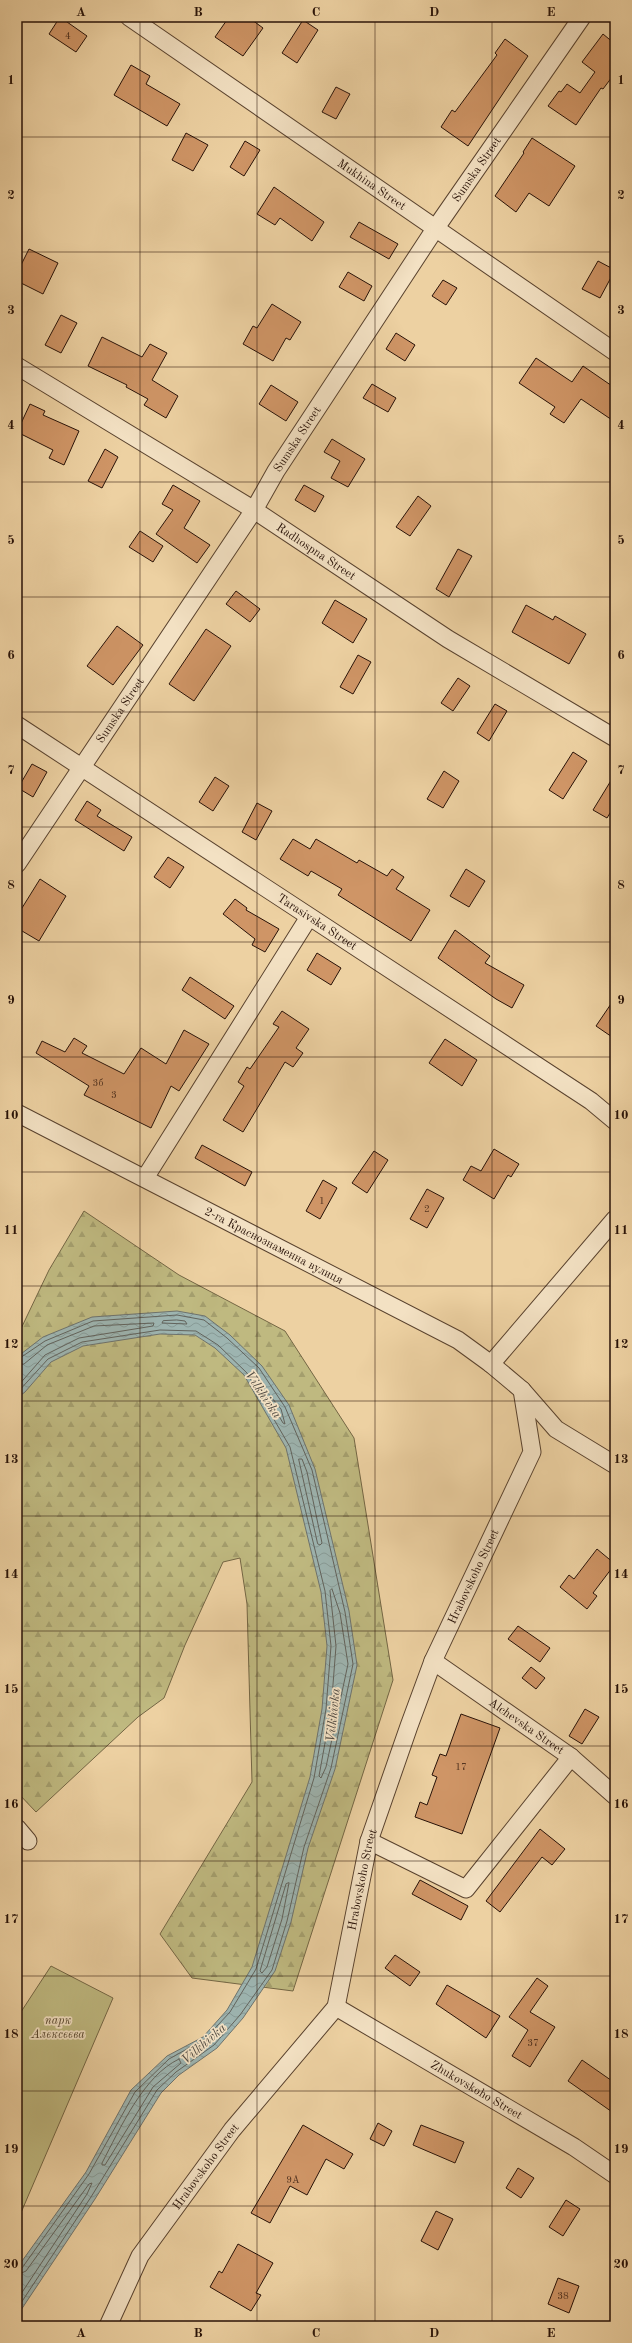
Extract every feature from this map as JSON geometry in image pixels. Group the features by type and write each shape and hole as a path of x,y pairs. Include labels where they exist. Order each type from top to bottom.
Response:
{"street":[{"name":"Mukhina Street","path":"129,17 615,352"},
{"name":"Sumska Street","path":"17,864 254,510 276,471 435,229 582,17"},
{"name":"Radhospna Street","path":"17,366 254,510 448,639 615,738"},
{"name":"Tarasivska Street","path":"17,725 591,1101 615,1121"},
{"path":"145,1178 309,917"},
{"name":"2-га Краснознаменна вулиця","path":"17,1113 458,1340 491,1364 522,1390 556,1429 615,1465"},
{"path":"491,1364 615,1220"},
{"name":"Hrabovskoho Street","path":"108,2326 140,2256 232,2130 336,2007 369,1841 433,1661 532,1452 522,1390"},
{"name":"Alchevska Street","path":"433,1661 570,1757 615,1796"},
{"path":"369,1841 466,1889 570,1757"},
{"path":"17,1828 28,1841"},
{"name":"Zhukovskoho Street","path":"336,2007 574,2147 615,2175"}],"green space":[{"path":"84,1211 179,1275 285,1331 354,1438 393,1680 293,1991 192,1978 160,1934 252,1782 247,1604 240,1558 223,1562 185,1645 164,1698 138,1717 36,1812 17,1792 17,1337 49,1270"},
{"name":"парк Алєксєєва","path":"51,1966 113,1998 17,2222 17,2088 20,2079 17,2077 17,2018"}],"water":[{"name":"Vilkhivka","path":"177,1311 205,1316 230,1335 262,1366 289,1405 315,1469 349,1611 357,1665 335,1769 308,1848 291,1922 275,1971 243,2018 217,2048 179,2075 161,2093 95,2199 17,2316 17,2268 86,2172 131,2090 167,2056 203,2037 227,2010 252,1967 310,1777 322,1709 327,1646 321,1592 286,1448 244,1375 215,1348 195,1335 160,1334 83,1346 51,1362 25,1392 17,1398 17,1357 43,1337 92,1317"}],"building":[{"path":"60,17 87,36 76,52 49,34"},
{"path":"229,17 248,17 263,28 243,56 215,37"},
{"path":"303,20 318,30 297,63 282,53"},
{"path":"603,34 615,44 615,73 603,89 601,88 576,125 548,106 559,91 561,92 567,84 580,93 595,72 582,62"},
{"path":"505,39 528,56 468,146 441,127 452,110 455,112 497,55 495,53"},
{"path":"131,65 150,76 146,84 180,104 167,126 114,95"},
{"path":"336,87 350,94 336,119 322,112"},
{"path":"186,133 208,145 193,171 172,160"},
{"path":"532,138 575,166 549,206 529,193 516,212 495,196 524,153 523,152"},
{"path":"245,141 260,150 244,176 230,167"},
{"path":"274,187 324,222 312,241 280,218 275,225 257,214"},
{"path":"359,222 398,244 389,259 350,237"},
{"path":"29,249 58,263 43,294 17,281 17,273"},
{"path":"598,261 615,270 600,298 582,289"},
{"path":"348,272 372,286 364,301 339,287"},
{"path":"443,280 457,288 446,305 432,296"},
{"path":"272,304 301,322 290,340 286,338 273,361 243,344 253,326 257,328"},
{"path":"61,315 77,323 61,353 45,345"},
{"path":"396,333 415,345 405,361 386,349"},
{"path":"102,337 142,357 150,344 167,353 152,380 178,396 166,418 144,405 148,399 126,387 127,385 88,366"},
{"path":"536,358 572,382 583,366 615,388 615,422 581,399 564,423 550,414 555,407 519,383"},
{"path":"372,384 396,398 388,412 363,398"},
{"path":"271,385 298,402 286,421 259,404"},
{"path":"30,404 45,411 43,415 79,431 64,465 49,458 53,450 17,432"},
{"path":"332,439 365,459 348,487 331,478 340,461 324,452"},
{"path":"105,449 118,457 102,488 88,481"},
{"path":"173,485 200,501 184,528 210,545 197,563 156,534 173,510 162,504"},
{"path":"304,485 324,496 315,512 295,500"},
{"path":"418,496 431,506 410,536 396,527"},
{"path":"140,531 163,546 153,562 129,547"},
{"path":"458,549 472,556 449,597 436,589"},
{"path":"236,591 260,609 250,622 226,604"},
{"path":"335,600 367,619 353,643 322,623"},
{"path":"526,605 553,620 555,616 586,634 569,664 512,632"},
{"path":"117,626 143,645 113,685 87,666"},
{"path":"206,629 231,646 194,701 169,684"},
{"path":"358,655 371,662 353,694 340,687"},
{"path":"458,678 470,686 453,711 441,703"},
{"path":"495,704 507,711 489,741 477,733"},
{"path":"573,752 587,761 563,799 549,790"},
{"path":"32,764 47,772 33,797 18,788"},
{"path":"444,771 459,781 443,808 427,799"},
{"path":"615,774 615,805 607,818 593,810"},
{"path":"215,777 229,786 213,811 199,802"},
{"path":"87,801 101,810 97,816 132,837 124,851 75,820"},
{"path":"257,803 272,811 256,840 242,832"},
{"path":"293,839 310,849 316,839 357,863 359,860 387,876 392,869 404,877 396,889 430,910 411,941 338,895 342,889 311,871 308,876 280,859"},
{"path":"168,857 184,867 170,888 154,877"},
{"path":"466,869 485,881 469,907 450,896"},
{"path":"40,879 66,896 39,941 17,928 17,916"},
{"path":"235,899 247,908 246,910 279,929 265,952 252,945 255,939 223,914"},
{"path":"455,930 490,956 485,963 524,985 512,1008 496,999 438,958"},
{"path":"317,953 341,968 331,985 307,970"},
{"path":"190,977 234,1006 225,1019 182,990"},
{"path":"615,998 615,1039 596,1026"},
{"path":"282,1011 309,1029 296,1048 303,1053 293,1067 285,1062 243,1132 223,1120 244,1086 238,1082 247,1067 250,1069 279,1027 273,1024"},
{"path":"184,1030 209,1044 179,1091 171,1086 151,1128 84,1095 89,1086 36,1053 42,1041 65,1052 74,1038 87,1046 82,1053 124,1074 141,1048 166,1064"},
{"path":"445,1039 477,1060 462,1086 429,1063"},
{"path":"202,1145 252,1172 245,1186 195,1158"},
{"path":"494,1149 519,1164 511,1177 508,1175 494,1199 463,1180 471,1166 481,1171"},
{"path":"374,1151 388,1160 367,1193 352,1183"},
{"path":"323,1180 337,1188 320,1219 306,1211"},
{"path":"427,1189 444,1198 427,1228 410,1219"},
{"path":"597,1549 615,1564 593,1593 597,1596 587,1609 560,1587 569,1575 574,1579"},
{"path":"518,1626 550,1648 540,1662 508,1639"},
{"path":"531,1667 545,1678 536,1689 522,1678"},
{"path":"585,1709 599,1717 582,1744 569,1736"},
{"path":"461,1714 500,1728 462,1834 415,1817 420,1802 427,1805 437,1777 432,1775 440,1754 446,1756"},
{"path":"540,1829 565,1849 552,1865 542,1857 500,1912 486,1901"},
{"path":"420,1880 468,1906 461,1920 412,1894"},
{"path":"395,1955 420,1972 410,1986 385,1968"},
{"path":"537,1978 548,1986 530,2012 555,2027 530,2067 512,2056 528,2030 509,2017"},
{"path":"447,1985 500,2016 486,2038 436,2004"},
{"path":"582,2060 615,2083 615,2114 568,2081"},
{"path":"378,2123 392,2131 384,2146 370,2139"},
{"path":"303,2125 353,2154 344,2169 326,2159 307,2195 290,2186 270,2223 251,2213"},
{"path":"421,2125 464,2142 455,2163 413,2145"},
{"path":"518,2168 534,2178 521,2198 506,2188"},
{"path":"566,2200 580,2209 563,2236 549,2227"},
{"path":"436,2211 453,2219 438,2250 421,2241"},
{"path":"238,2244 273,2263 256,2293 261,2295 251,2311 210,2287 219,2271 222,2273"},
{"path":"558,2278 579,2286 569,2313 548,2304"}]}
